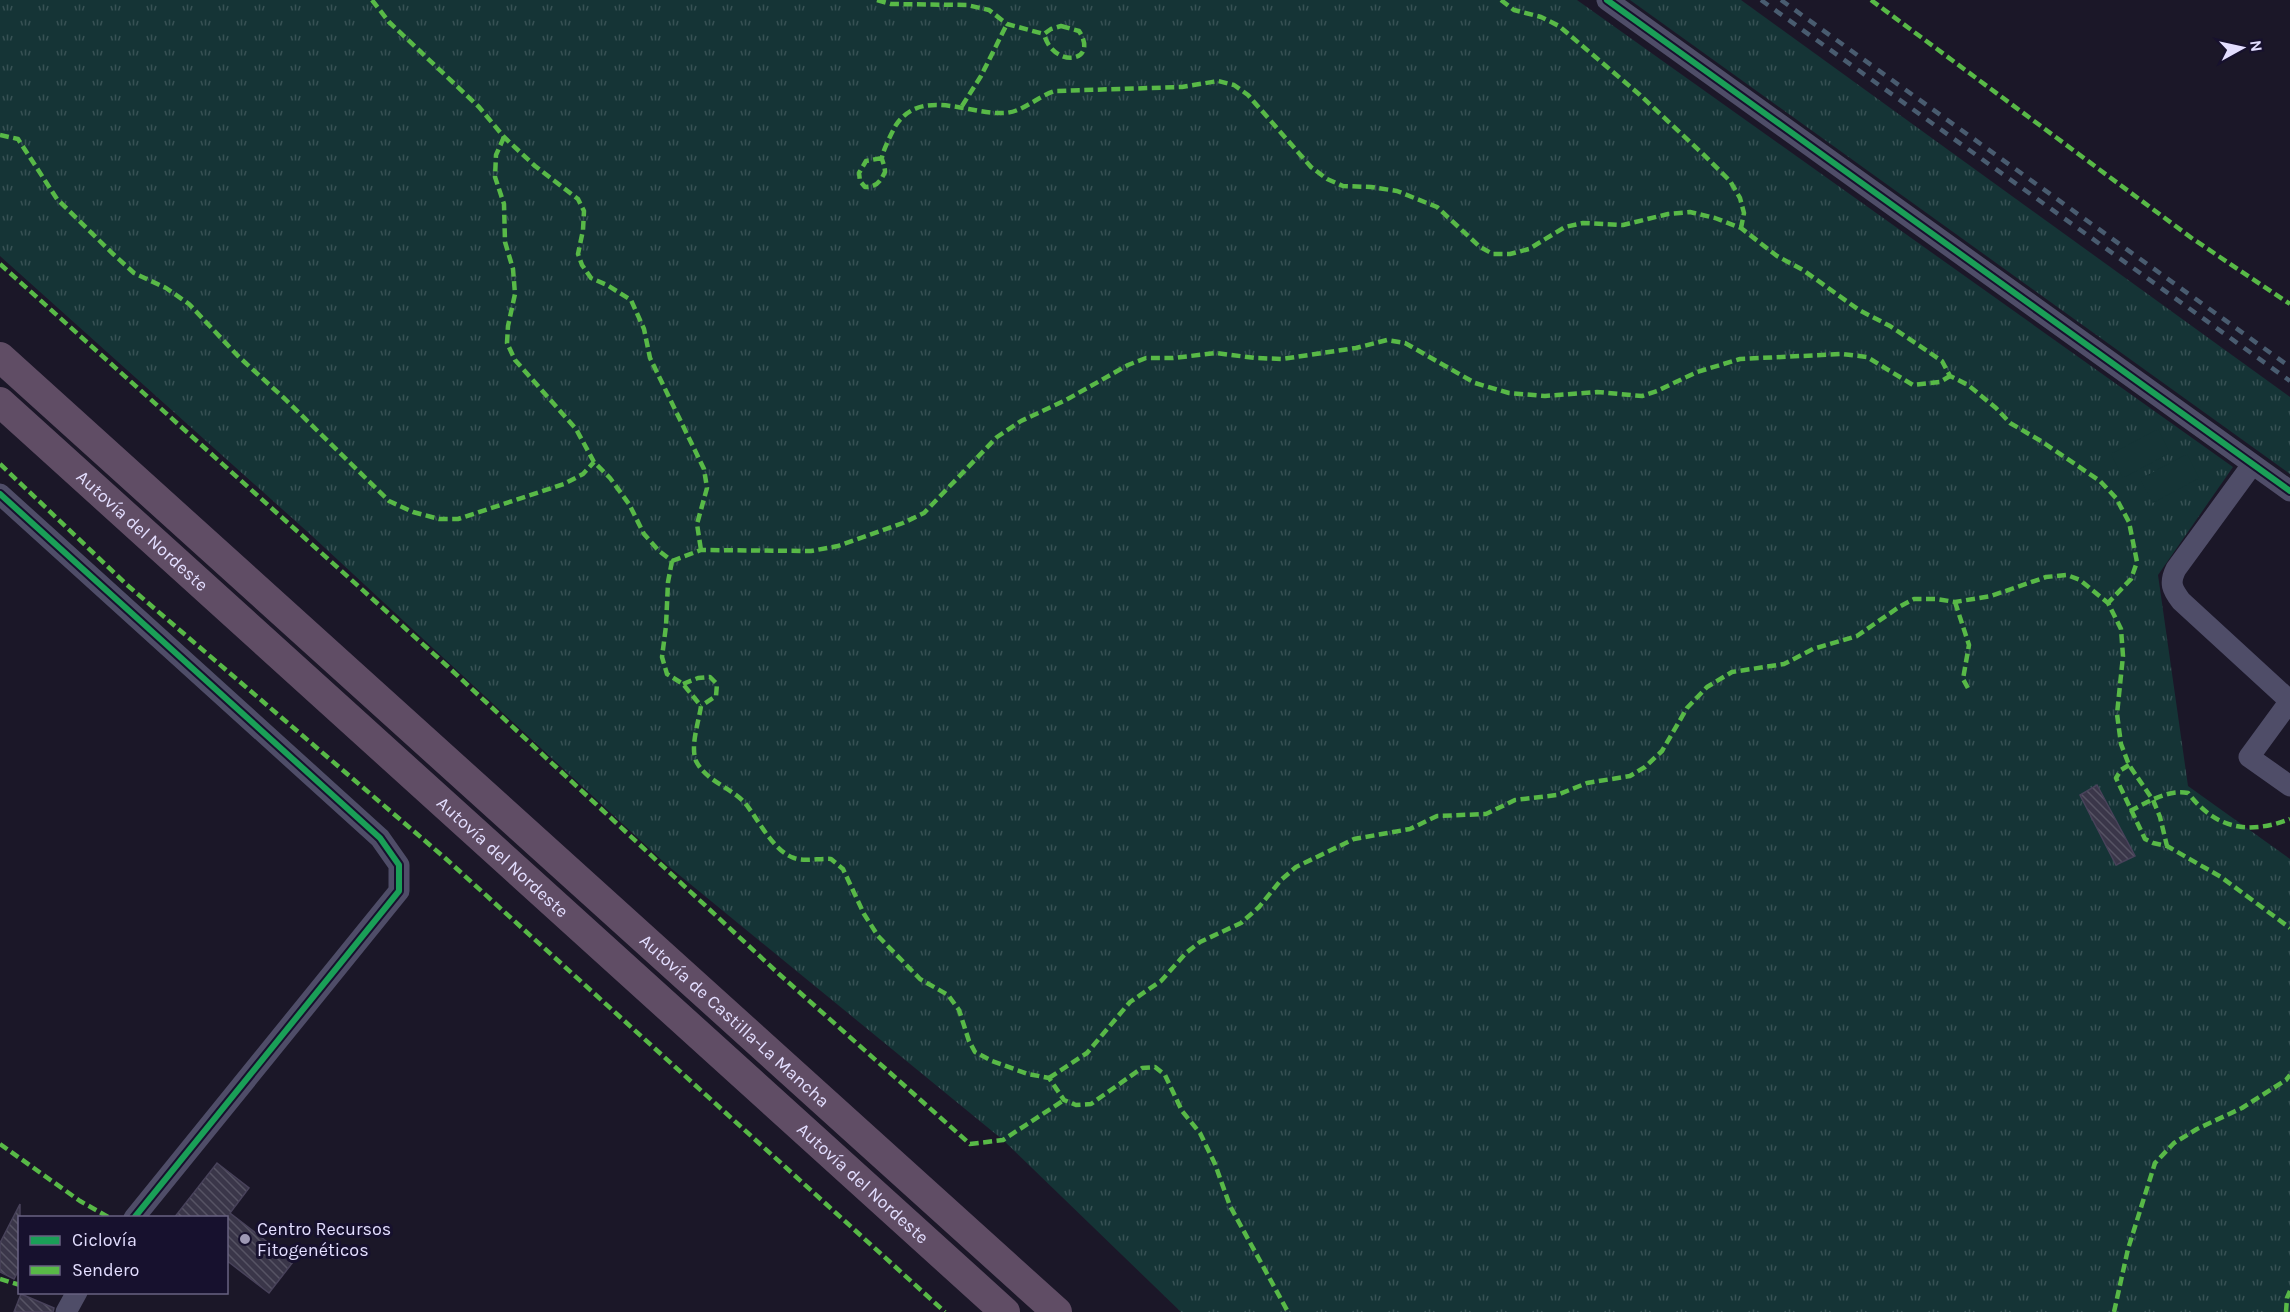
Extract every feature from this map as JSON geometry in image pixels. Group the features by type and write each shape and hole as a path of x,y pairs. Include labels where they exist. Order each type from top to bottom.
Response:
{"highway":[{"name":"Autovía de Castilla-La Mancha","path":"0,357 1057,1312"},
{"name":"Autovía del Nordeste","path":"0,402 1005,1312"}],"street":[{"path":"1607,0 2290,491"},
{"path":"2252,465 2170,580 2172,589 2181,601 2290,701 2249,757 2290,786"},
{"path":"0,494 380,838 399,865 399,891 136,1216"},
{"path":"66,1312 76,1294"}],"green space":[{"path":"0,0 1577,0 2233,467 2158,575 2188,786 2290,859 2290,1312 1181,1312 1003,1140 667,865 311,535 0,256"},
{"path":"1630,0 1741,0 2290,397 2290,474"},
{"path":"2158,429 2170,453 2123,478 2111,454"},
{"path":"2187,454 2199,478 2153,503 2140,479"}],"building":[{"path":"2097,785 2135,856 2116,865 2080,795"},
{"name":"Centro Recursos Fitogenéticos","path":"217,1163 249,1188 230,1213 293,1262 269,1293 228,1262 228,1216 176,1216"},
{"path":"20,1204 18,1272 14,1279 0,1272 0,1243"},
{"path":"21,1294 54,1308 53,1312 14,1312"}],"railway":[{"path":"1761,0 2290,381"},
{"path":"1781,0 2290,367"}],"marked path":[{"path":"372,0 389,22 479,107 504,137 535,166 578,199 584,211 578,254 582,265 591,278 631,300 644,329 650,358 704,469 707,488 697,524 701,550"},
{"path":"877,0 891,4 967,5 989,10 1007,24 1044,34"},
{"path":"1501,0 1514,10 1541,17 1559,26 1640,95 1704,155 1730,181 1740,198 1744,213 1741,228"},
{"path":"1871,0 2193,239 2290,304"},
{"path":"962,106 981,76 1007,24"},
{"path":"1061,26 1079,31 1084,42 1084,50 1080,55 1073,58 1065,57 1056,53 1049,45 1044,34 1061,26"},
{"path":"882,158 866,161 859,173 860,181 865,187 878,183 885,172 882,156 896,125 907,114 919,107 932,105 1005,113 1018,110 1055,91 1182,87 1218,81 1234,85 1248,95 1311,167 1327,179 1343,186 1397,191 1437,207 1480,247 1493,254 1510,254 1529,249 1565,227 1583,223 1623,225 1668,214 1690,212 1715,218 1741,228 1777,256 1803,270 1859,310 1890,326 1942,361 1950,376 1968,385 2010,423 2100,481 2116,498 2129,522 2137,562 2131,579 2108,603"},
{"path":"0,135 18,139 57,199 112,253 134,273 166,288 189,304 238,356 389,501 413,512 439,519 458,519 564,484 583,474 594,462"},
{"path":"504,137 496,155 495,177 504,204 505,242 513,269 515,294 507,343 515,360 576,429 594,462 610,478 629,504 644,534 659,551 672,561"},
{"path":"0,264 446,665 779,974 970,1144 1003,1140 1064,1100"},
{"path":"672,561 701,550 811,551 838,546 903,523 924,513 997,437 1021,421 1066,400 1128,365 1146,358 1173,358 1216,353 1282,359 1356,348 1387,340 1405,343 1475,383 1509,393 1545,396 1597,392 1642,396 1697,372 1740,359 1842,354 1867,357 1913,385 1940,382 1950,376"},
{"path":"0,464 126,584 445,858 945,1312"},
{"path":"672,561 668,582 662,657 667,674 683,684 701,706 694,748 694,755 700,768 745,803 773,842 786,854 802,860 831,859 843,869 864,914 878,936 920,979 948,995 959,1010 975,1052 1028,1074 1049,1078 1064,1100 1076,1105 1091,1104 1142,1068 1155,1067 1165,1075 1182,1111 1200,1133 1215,1164 1230,1206 1288,1312"},
{"path":"1049,1078 1087,1053 1130,1002 1161,981 1186,953 1200,942 1241,923 1296,867 1354,839 1410,829 1437,816 1486,814 1515,800 1557,795 1587,783 1630,776 1645,767 1662,751 1687,708 1707,687 1732,672 1784,664 1813,649 1857,636 1914,599 1955,602 1991,596 2046,577 2067,575 2080,580 2108,603 2121,629 2123,656 2117,714 2121,744 2129,765 2153,800 2167,846"},
{"path":"1955,602 1969,645 1963,679 1969,690"},
{"path":"683,684 698,678 710,677 717,684 716,696 701,706"},
{"path":"2129,765 2121,770 2116,778 2145,839 2167,846 2221,877 2290,928"},
{"path":"2130,811 2158,797 2181,792 2188,793 2210,814 2234,825 2260,827 2290,819"},
{"path":"2114,1312 2128,1249 2155,1163 2174,1143 2197,1129 2242,1108 2286,1080 2290,1075"},
{"path":"0,1144 80,1201 106,1216"},
{"path":"0,1279 18,1284"},
{"path":"2286,1312 2290,1291"}],"cycle path":[{"path":"1607,0 2290,491"},
{"path":"0,494 380,838 399,865 399,891 136,1216"}],"place":[{"name":"Centro Recursos Fitogenéticos","path":"245,1239"}]}
